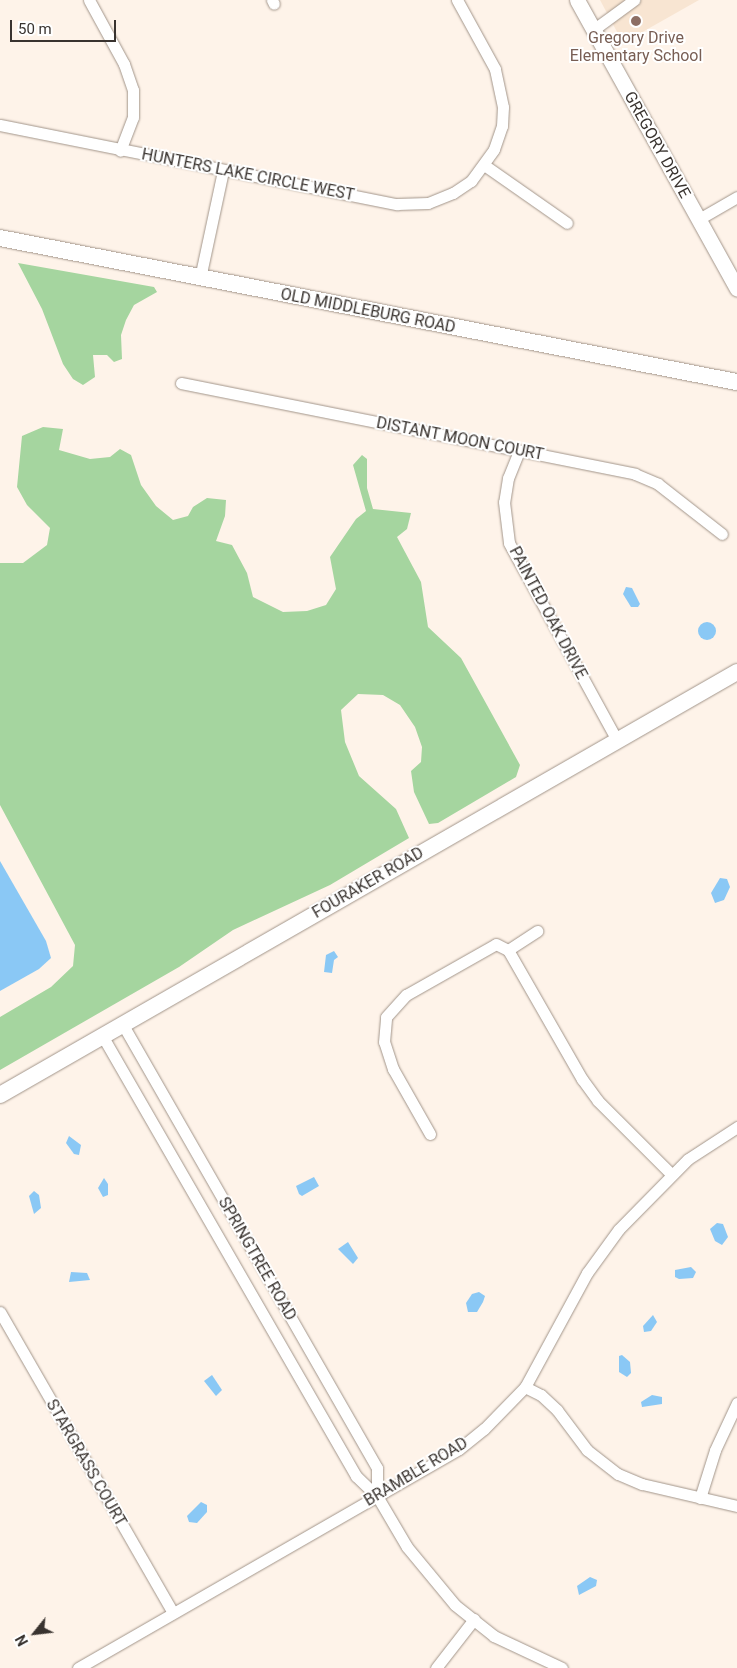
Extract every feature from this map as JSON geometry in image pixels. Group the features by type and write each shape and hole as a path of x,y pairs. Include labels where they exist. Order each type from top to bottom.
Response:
{"main road":[{"name":"OLD MIDDLEBURG ROAD","path":"0,238 737,382"},
{"name":"FOURAKER ROAD","path":"0,1095 737,672"}],"street":[{"path":"89,0 124,64 133,90 133,117 120,151"},
{"name":"HUNTERS LAKE CIRCLE WEST","path":"0,125 120,151 412,205 453,193 471,181 494,149 503,106 495,69 457,0"},
{"name":"GREGORY DRIVE","path":"577,0 737,289"},
{"path":"594,30 634,0"},
{"path":"484,165 568,223"},
{"path":"200,278 224,171"},
{"path":"699,219 737,197"},
{"name":"DISTANT MOON COURT","path":"182,383 645,477 675,496 722,534"},
{"name":"PAINTED OAK DRIVE","path":"519,451 508,478 504,502 509,543 617,740"},
{"path":"508,950 537,931"},
{"path":"430,1134 393,1069 384,1042 386,1017 406,995 496,944 508,950 582,1079 598,1100 671,1174"},
{"name":"SPRINGTREE ROAD","path":"123,1025 377,1468 377,1496"},
{"name":"SPRINGTREE ROAD","path":"103,1037 351,1467 377,1496 429,1576 474,1620 501,1640 562,1668"},
{"name":"BRAMBLE ROAD","path":"78,1668 459,1449 484,1429 525,1387 587,1273 619,1229 671,1174 688,1159 737,1127"},
{"name":"STARGRASS COURT","path":"0,1312 173,1613"},
{"path":"525,1387 538,1392 557,1410 583,1445 607,1467 642,1484 737,1506"},
{"path":"700,1498 715,1450 737,1403"},
{"path":"436,1668 474,1620"}],"shaded area":[{"name":"Gregory Drive Elementary School","path":"600,0 699,0 623,43"}],"green space":[{"path":"18,263 154,287 157,292 134,305 126,320 121,335 122,359 114,362 107,355 93,355 95,377 83,385 73,379 63,364 42,309"},
{"path":"43,427 63,429 59,450 90,459 110,457 120,449 131,455 141,485 156,506 173,520 188,516 193,507 207,498 226,500 225,516 216,541 232,545 247,573 253,597 283,612 307,611 326,605 336,589 330,557 356,519 366,511 353,465 362,455 367,459 367,488 373,509 411,513 407,529 397,537 421,582 428,627 461,658 520,765 516,777 438,823 429,824 414,792 411,771 421,762 422,747 415,727 400,705 383,695 358,694 341,710 345,742 359,776 396,809 409,838 330,885 233,930 179,967 0,1070 0,1017 51,987 73,966 75,945 0,805 0,563 23,563 47,545 50,528 27,505 17,487 22,436"}],"water":[{"path":"626,587 632,588 640,604 638,607 631,607 623,594"},
{"path":"707,622 713,625 716,631 713,637 707,640 701,637 698,631 701,625"},
{"path":"0,861 46,941 51,958 39,969 0,991"},
{"path":"720,878 727,879 730,887 724,900 715,903 711,893"},
{"path":"334,951 338,957 334,960 332,973 324,972 326,955"},
{"path":"69,1136 81,1145 79,1155 74,1154 66,1143"},
{"path":"314,1177 319,1186 302,1196 299,1194 296,1186"},
{"path":"104,1178 108,1184 108,1195 103,1197 98,1188"},
{"path":"34,1191 39,1195 41,1208 34,1214 29,1196"},
{"path":"717,1223 723,1224 728,1237 722,1245 715,1241 710,1229"},
{"path":"348,1242 358,1258 353,1264 338,1249"},
{"path":"691,1267 696,1272 693,1278 679,1279 675,1277 675,1270"},
{"path":"71,1272 87,1273 90,1280 69,1282"},
{"path":"479,1292 485,1296 483,1302 477,1312 468,1312 466,1303 472,1294"},
{"path":"653,1315 657,1322 651,1331 644,1332 643,1326"},
{"path":"622,1355 630,1362 631,1373 627,1377 619,1372 619,1356"},
{"path":"212,1375 222,1390 216,1396 204,1381"},
{"path":"652,1395 662,1397 662,1404 642,1407 641,1402"},
{"path":"201,1502 207,1505 207,1512 197,1523 189,1522 187,1516"},
{"path":"590,1577 597,1580 596,1586 579,1595 577,1586"}],"place":[{"name":"Gregory Drive Elementary School","path":"636,21"}]}
